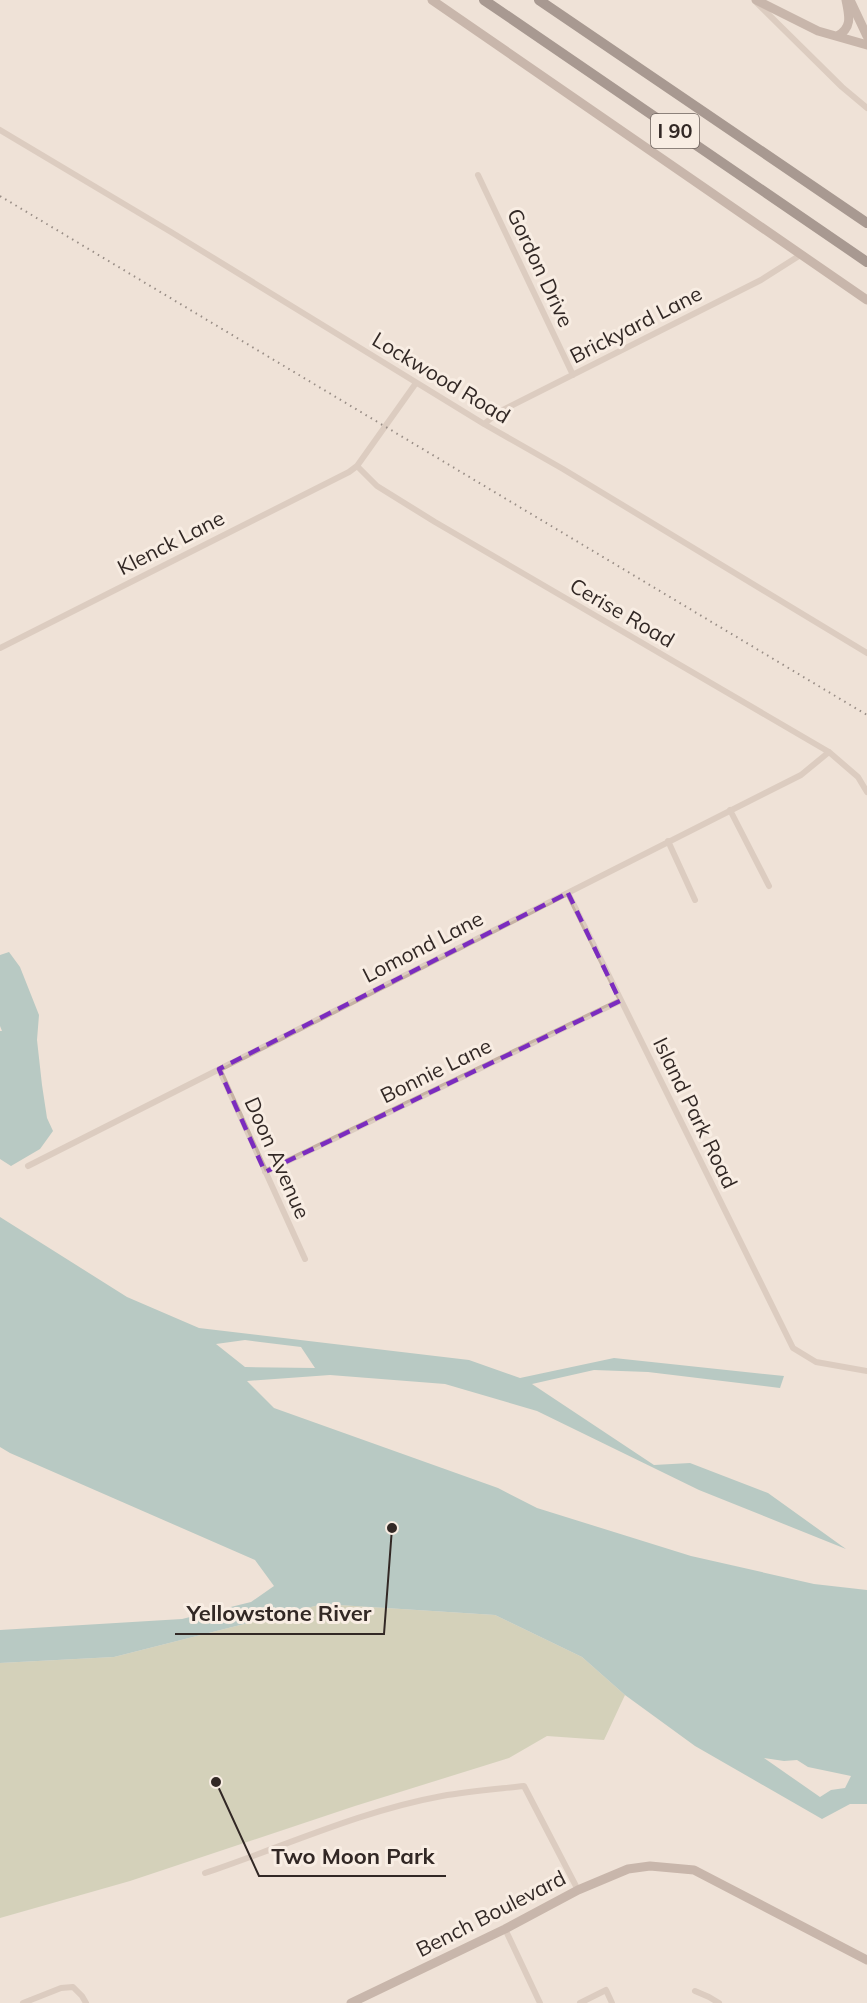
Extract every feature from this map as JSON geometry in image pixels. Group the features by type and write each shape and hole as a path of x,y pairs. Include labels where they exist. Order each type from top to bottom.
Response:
{"highway":[{"name":"I 90","path":"484,0 867,262"},
{"name":"I 90","path":"539,0 867,223"}],"main road":[{"path":"432,0 867,300"},
{"path":"755,0 818,31 867,45"},
{"path":"837,36 845,31 848,25 848,0"},
{"path":"848,0 867,22"},
{"path":"848,0 867,36"},
{"name":"Bench Boulevard","path":"351,2003 505,1929 578,1890 628,1869 650,1866 694,1870 867,1960"}],"street":[{"path":"755,0 842,87 867,108"},
{"name":"Lockwood Road","path":"0,130 484,424 867,652"},
{"name":"Gordon Drive","path":"478,175 573,375"},
{"name":"Brickyard Lane","path":"484,424 499,412 761,280 802,254"},
{"path":"357,466 416,383"},
{"name":"Klenck Lane","path":"0,648 357,466"},
{"name":"Cerise Road","path":"357,466 377,486 425,516 829,752 858,777 867,792"},
{"name":"Lomond Lane","path":"28,1166 801,774 829,752"},
{"path":"730,810 769,886"},
{"path":"668,842 695,900"},
{"name":"Island Park Road","path":"568,892 793,1348 816,1362 867,1371"},
{"name":"Bonnie Lane","path":"265,1172 620,1001"},
{"name":"Doon Avenue","path":"219,1069 305,1259"},
{"path":"204,1873 260,1855 314,1833 395,1807 442,1795 524,1786 578,1890"},
{"path":"505,1929 540,2003"},
{"path":"23,2003 61,1988 73,1987 86,2003"},
{"path":"580,2003 606,1990 612,2003"},
{"path":"695,1991 719,2003"}],"highlighted area":[{"path":"568,893 620,1001 265,1172 219,1069"}],"green space":[{"path":"323,1604 495,1615 582,1657 625,1695 604,1740 547,1736 509,1758 355,1806 130,1881 0,1918 0,1663 114,1657"}],"water":[{"path":"9,952 20,967 39,1015 37,1040 42,1085 47,1118 53,1131 40,1149 11,1166 0,1159 0,1031 2,1031 0,1026 0,955"},
{"path":"0,1217 127,1297 199,1328 469,1360 520,1378 614,1358 784,1376 780,1388 648,1372 594,1370 532,1384 654,1465 690,1463 768,1493 846,1549 699,1490 537,1411 445,1384 330,1375 247,1381 274,1408 498,1488 537,1508 691,1556 814,1584 867,1590 867,1804 850,1804 822,1819 695,1746 625,1695 582,1657 495,1615 323,1604 114,1657 0,1663 0,1630 182,1619 251,1602 274,1586 255,1560 0,1447","holes":["245,1340 301,1347 315,1368 245,1367 216,1344","764,1758 797,1760 808,1767 851,1776 845,1788 831,1790 820,1797"]}],"railway":[{"path":"0,196 867,715"}],"place":[{"name":"Yellowstone River","path":"392,1528"},
{"name":"Two Moon Park","path":"216,1782"}]}
